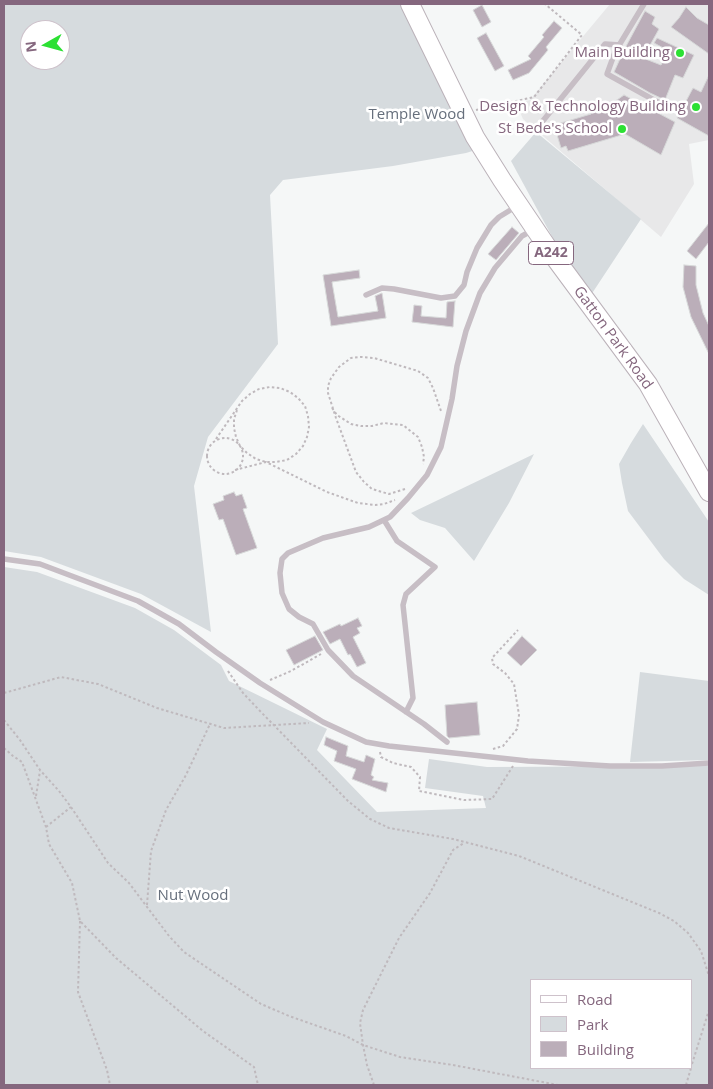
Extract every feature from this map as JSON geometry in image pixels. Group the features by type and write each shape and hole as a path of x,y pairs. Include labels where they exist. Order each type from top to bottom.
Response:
{"main road":[{"name":"Gatton Park Road","path":"410,4 482,148 552,254 648,384 709,492"}],"lane":[{"path":"644,4 615,52 607,74 663,105"},
{"path":"542,122 605,44 620,44"},
{"path":"366,295 382,288 441,298 454,296 464,285 477,248 491,225 499,217 519,205"},
{"path":"447,742 353,676 328,650 313,624 289,609 282,593 280,573 282,559 288,553 323,538 370,527 390,517 427,475 441,448 452,399 456,366 480,293 495,268 522,236 535,229"},
{"path":"384,520 397,541 435,566 406,594 403,605 413,698 406,712"},
{"path":"4,559 40,564 138,601 179,624 260,683 324,722 366,742 517,760 610,766 709,764"}],"path":[{"path":"464,113 534,96 582,35 545,4"},
{"path":"410,487 389,494 372,489 356,472 332,408 328,392 331,378 339,366 352,358 361,357 374,358 418,370 428,378 433,388 441,416"},
{"path":"235,470 266,462 286,460 296,454 303,446 308,437 309,427 305,406 298,398 280,388 259,389 242,401 234,419 236,437 242,450 242,462 230,473 218,473 209,465 207,454 212,443 237,410"},
{"path":"332,408 337,415 351,424 372,426 384,422 403,425 418,438 424,457 423,465"},
{"path":"216,439 232,439 256,459 327,492 358,503 384,504 399,498"},
{"path":"488,750 503,746 517,729 519,715 514,684 505,673 493,664 492,658 518,630"},
{"path":"260,683 291,671 328,650"},
{"path":"227,669 243,693 348,801 370,818 389,828 453,839 519,856 659,912 674,921 688,933 701,951 709,976"},
{"path":"4,694 61,677 98,684 157,708 224,728 324,722"},
{"path":"4,720 40,770 71,807 108,863 129,883 169,936 184,952 261,1004 400,1057 558,1085"},
{"path":"146,906 151,851 166,810 186,775 210,724"},
{"path":"377,744 381,757 393,763 411,767 420,777 419,791 464,800 492,799 517,760"},
{"path":"4,748 22,762 46,826 49,844 72,883 80,921 78,992 107,1070 110,1085"},
{"path":"36,798 40,770"},
{"path":"46,826 71,807"},
{"path":"374,1085 367,1065 363,1044 360,1023 362,1010 399,938 430,893 453,850 464,842 471,844"},
{"path":"80,921 116,958 203,1031 254,1067 258,1085"},
{"path":"693,1060 709,1010"},
{"path":"686,1085 690,1069"}],"shaded area":[{"name":"St Bede's School","path":"610,4 709,4 709,140 689,144 694,184 661,237 523,119 516,103 530,100"}],"green space":[{"name":"Temple Wood","path":"4,4 410,4 482,148 466,153 393,166 283,180 270,195 278,344 208,437 194,486 211,632 141,594 41,557 4,551"},
{"path":"536,132 641,219 587,301 511,161"},
{"path":"643,424 709,522 709,595 684,579 664,559 628,511 619,464"},
{"path":"534,454 509,503 474,561 445,528 420,520 411,513"},
{"name":"Nut Wood","path":"4,567 37,572 135,608 174,630 221,665 229,681 327,729 317,750 377,812 486,808 483,796 425,788 429,759 487,767 709,766 709,1085 4,1085"},
{"path":"640,672 709,681 709,760 630,762"}],"building":[{"path":"482,5 491,22 482,27 473,10"},
{"path":"686,7 697,18 709,25 709,54 671,27"},
{"name":"Main Building","path":"645,11 655,17 652,24 659,29 643,58 661,65 669,51 654,43 657,38 694,55 683,78 675,75 665,100 614,72"},
{"path":"554,21 562,28 546,47 548,50 529,73 513,80 508,70 531,59 528,56 544,37 542,35"},
{"path":"486,33 504,66 495,71 477,38"},
{"name":"Design & Technology Building","path":"709,75 709,136 677,118 693,88 701,92"},
{"path":"624,95 675,122 661,155 625,134 568,151 566,146 561,148 554,125 591,114 590,109 617,100"},
{"path":"709,223 709,242 696,259 687,251"},
{"path":"512,227 519,233 496,260 488,254"},
{"path":"684,265 696,266 696,285 703,313 709,326 709,354 691,317 683,287"},
{"path":"359,270 360,278 332,282 338,317 378,311 375,296 382,293 386,318 331,326 323,275"},
{"path":"455,301 453,327 412,322 414,305 422,306 421,316 446,318 447,302"},
{"path":"234,492 236,496 242,494 247,508 243,509 257,548 236,555 223,519 219,520 213,504 224,500 223,496"},
{"path":"358,618 362,626 357,628 360,633 353,637 366,663 357,667 340,639 330,644 323,632"},
{"path":"315,636 323,650 294,665 286,650"},
{"path":"522,636 537,650 521,666 507,653"},
{"path":"477,702 480,735 449,738 447,736 445,705"},
{"path":"326,737 348,746 346,756 364,762 366,755 375,759 371,775 374,777 372,780 388,783 386,792 352,779 356,769 334,761 337,751 324,745"}],"place":[{"name":"Main Building","path":"680,53"},
{"name":"Design & Technology Building","path":"696,107"},
{"name":"St Bede's School","path":"622,129"}]}
